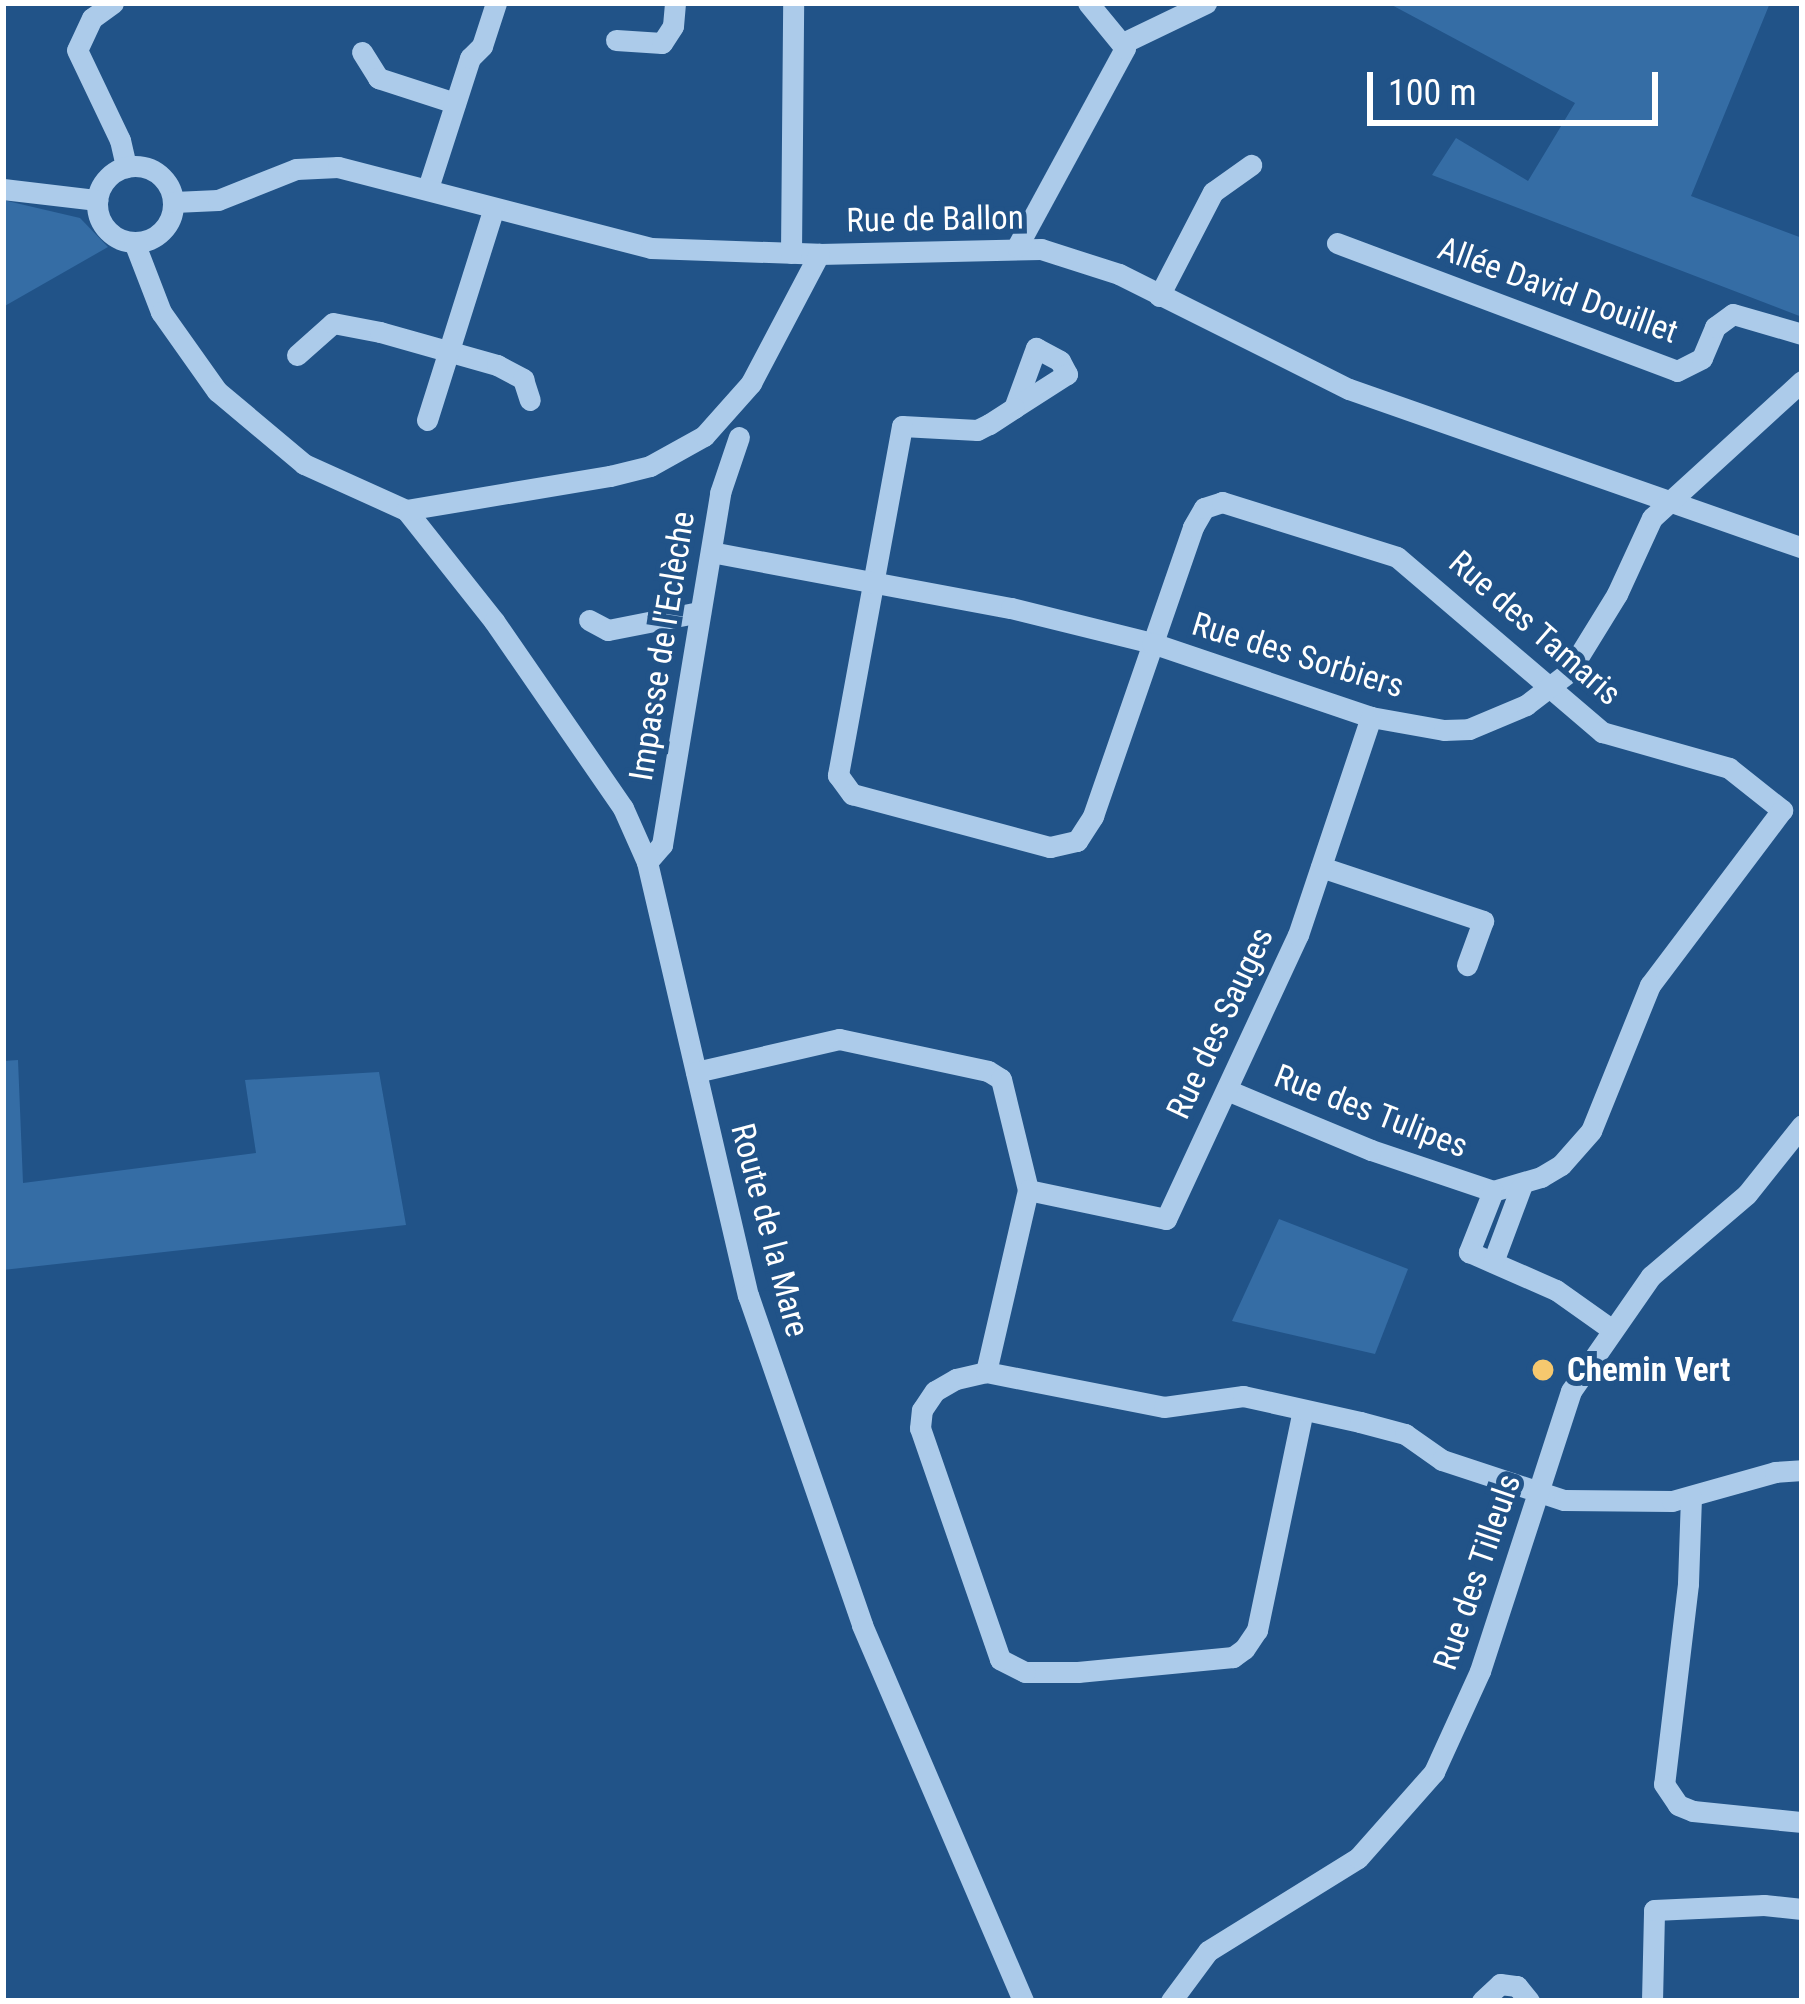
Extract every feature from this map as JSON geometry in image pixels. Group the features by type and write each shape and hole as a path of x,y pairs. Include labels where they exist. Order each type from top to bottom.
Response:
{"street":[{"path":"113,3 92,18 76,50 120,140 126,167"},
{"path":"428,188 455,104 496,3"},
{"path":"616,40 662,43 673,26 675,3"},
{"path":"791,253 793,3"},
{"path":"1088,3 1125,42"},
{"path":"1017,247 1125,42 1207,3"},
{"path":"362,52 377,78 455,104"},
{"path":"1159,296 1213,192 1251,165"},
{"name":"Rue de Ballon","path":"173,202 218,200 311,166 354,168 626,244 819,254 1017,247 1092,262 1349,389 1802,548"},
{"path":"126,167 159,174 173,202 160,233 134,242 107,230 98,200 106,180 126,167"},
{"path":"3,188 98,200"},
{"path":"428,420 494,208"},
{"path":"134,242 161,312 217,391 304,464 406,510 610,476 650,466 704,436 751,383 819,254"},
{"name":"Allée David Douillet","path":"1336,243 1677,371 1702,358 1715,327 1733,314 1802,334"},
{"path":"297,355 333,322 449,350 523,379 530,400"},
{"name":"Rue des Sorbiers","path":"711,553 872,581 1152,644 1371,717 1444,730 1469,729 1492,723 1553,688 1584,654 1652,518 1802,381"},
{"path":"1014,408 970,432 902,426 838,776 852,794 1050,847 1077,841 1090,826 1152,644"},
{"name":"Impasse de l'Eclèche","path":"646,862 662,845 720,494 739,437"},
{"name":"Rue des Tamaris","path":"1152,644 1193,527 1204,508 1222,502 1397,556 1602,732 1729,768 1782,810 1650,986 1591,1131 1561,1165 1521,1186"},
{"name":"Route de la Mare","path":"406,510 587,751 623,808 646,862 748,1295 870,1644 1023,2001"},
{"path":"590,620 608,630 700,612"},
{"name":"Rue des Sauges","path":"1028,1190 1166,1219 1298,935 1371,717"},
{"path":"1321,867 1483,921 1467,964"},
{"path":"696,1072 839,1039 988,1071 1001,1078 1028,1190 986,1372"},
{"name":"Rue des Tulipes","path":"1227,1090 1370,1150 1493,1191 1521,1186"},
{"name":"Rue des Tilleuls","path":"1171,2001 1208,1951 1358,1858 1434,1772 1480,1671 1570,1391 1664,1262 1770,1170 1802,1124"},
{"path":"1521,1186 1493,1262 1556,1290 1611,1329"},
{"name":"Rue des Tulipes","path":"1493,1191 1469,1252 1493,1262"},
{"path":"1304,1410 1257,1630 1244,1649 1233,1657 1025,1672 1000,1659 920,1427 922,1410 934,1391 956,1378 986,1372 1164,1407 1243,1396 1304,1410 1406,1434 1442,1460 1540,1493 1608,1503 1691,1497 1775,1472 1802,1470"},
{"path":"1691,1497 1688,1584 1664,1784 1678,1805 1693,1811 1802,1822"},
{"path":"1652,2001 1654,1910 1764,1905 1802,1909"},
{"path":"1482,2001 1500,1984 1517,1986 1529,2001"}],"shaded area":[{"path":"1388,3 1770,3 1691,196 1802,238 1802,317 1432,175 1456,138 1528,181 1575,103"},
{"path":"3,200 80,218 108,247 3,307"},
{"path":"18,1060 23,1183 256,1153 245,1080 379,1072 406,1225 3,1270 3,1061"},
{"path":"1279,1219 1408,1269 1375,1354 1232,1321"}],"place":[{"name":"Chemin Vert","path":"1543,1370"}]}
